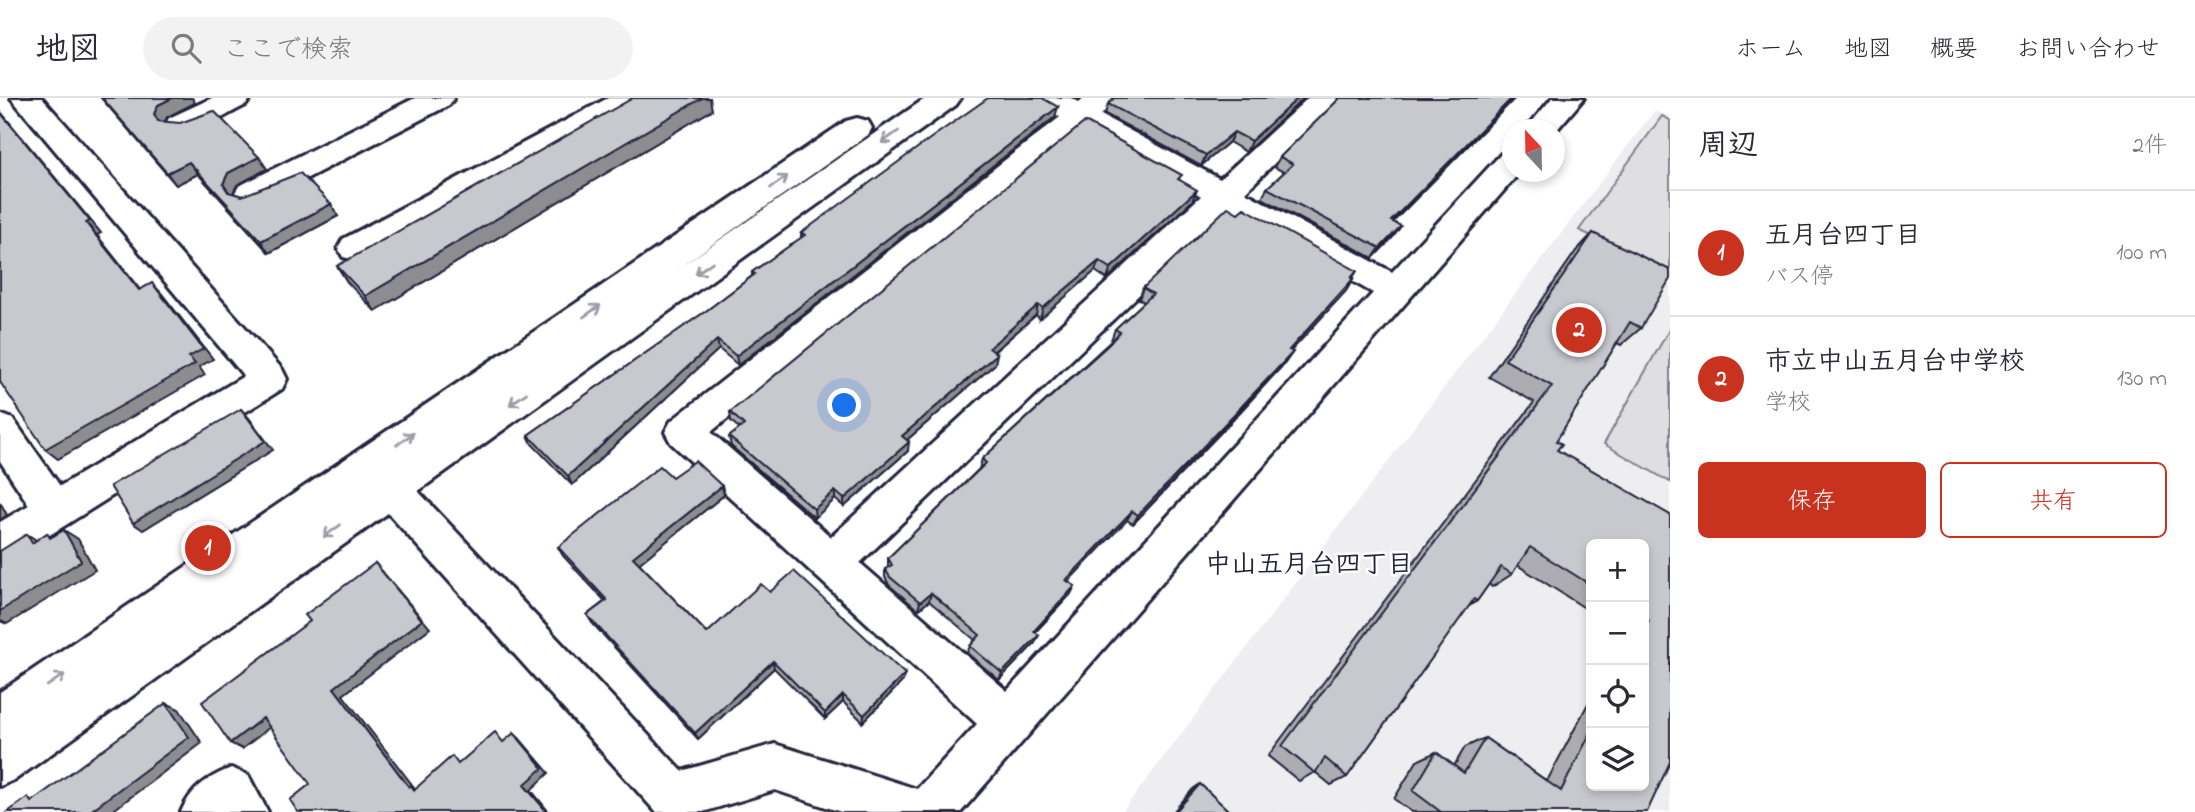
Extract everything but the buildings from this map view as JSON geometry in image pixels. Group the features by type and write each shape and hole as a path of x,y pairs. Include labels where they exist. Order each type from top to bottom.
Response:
{"street":[{"path":"0,544 269,379 26,98"},
{"path":"180,125 236,98"},
{"path":"250,194 439,98"},
{"path":"355,248 631,98"},
{"path":"0,763 380,476 901,98"},
{"path":"0,719 380,476 946,98"},
{"path":"1048,98 1092,107 1222,194 1396,290"},
{"path":"831,564 1326,98"},
{"path":"1550,119 1569,98"},
{"path":"1009,723 684,432 1092,107"},
{"path":"929,812 1502,173"},
{"path":"0,430 55,511"},
{"path":"380,476 672,804 775,767 914,812"},
{"path":"205,812 231,792 244,812"}],"shaded area":[{"path":"1654,111 1670,116 1670,812 1122,812"},
{"path":"1662,116 1670,120 1670,274 1579,230"},
{"path":"1670,328 1670,482 1604,444"}],"place":[{"name":"市立中山五月台中学校","path":"1579,330"},
{"name":"五月台四丁目","path":"208,548"}],"district":[{"name":"中山五月台四丁目","path":"1309,563"}]}
